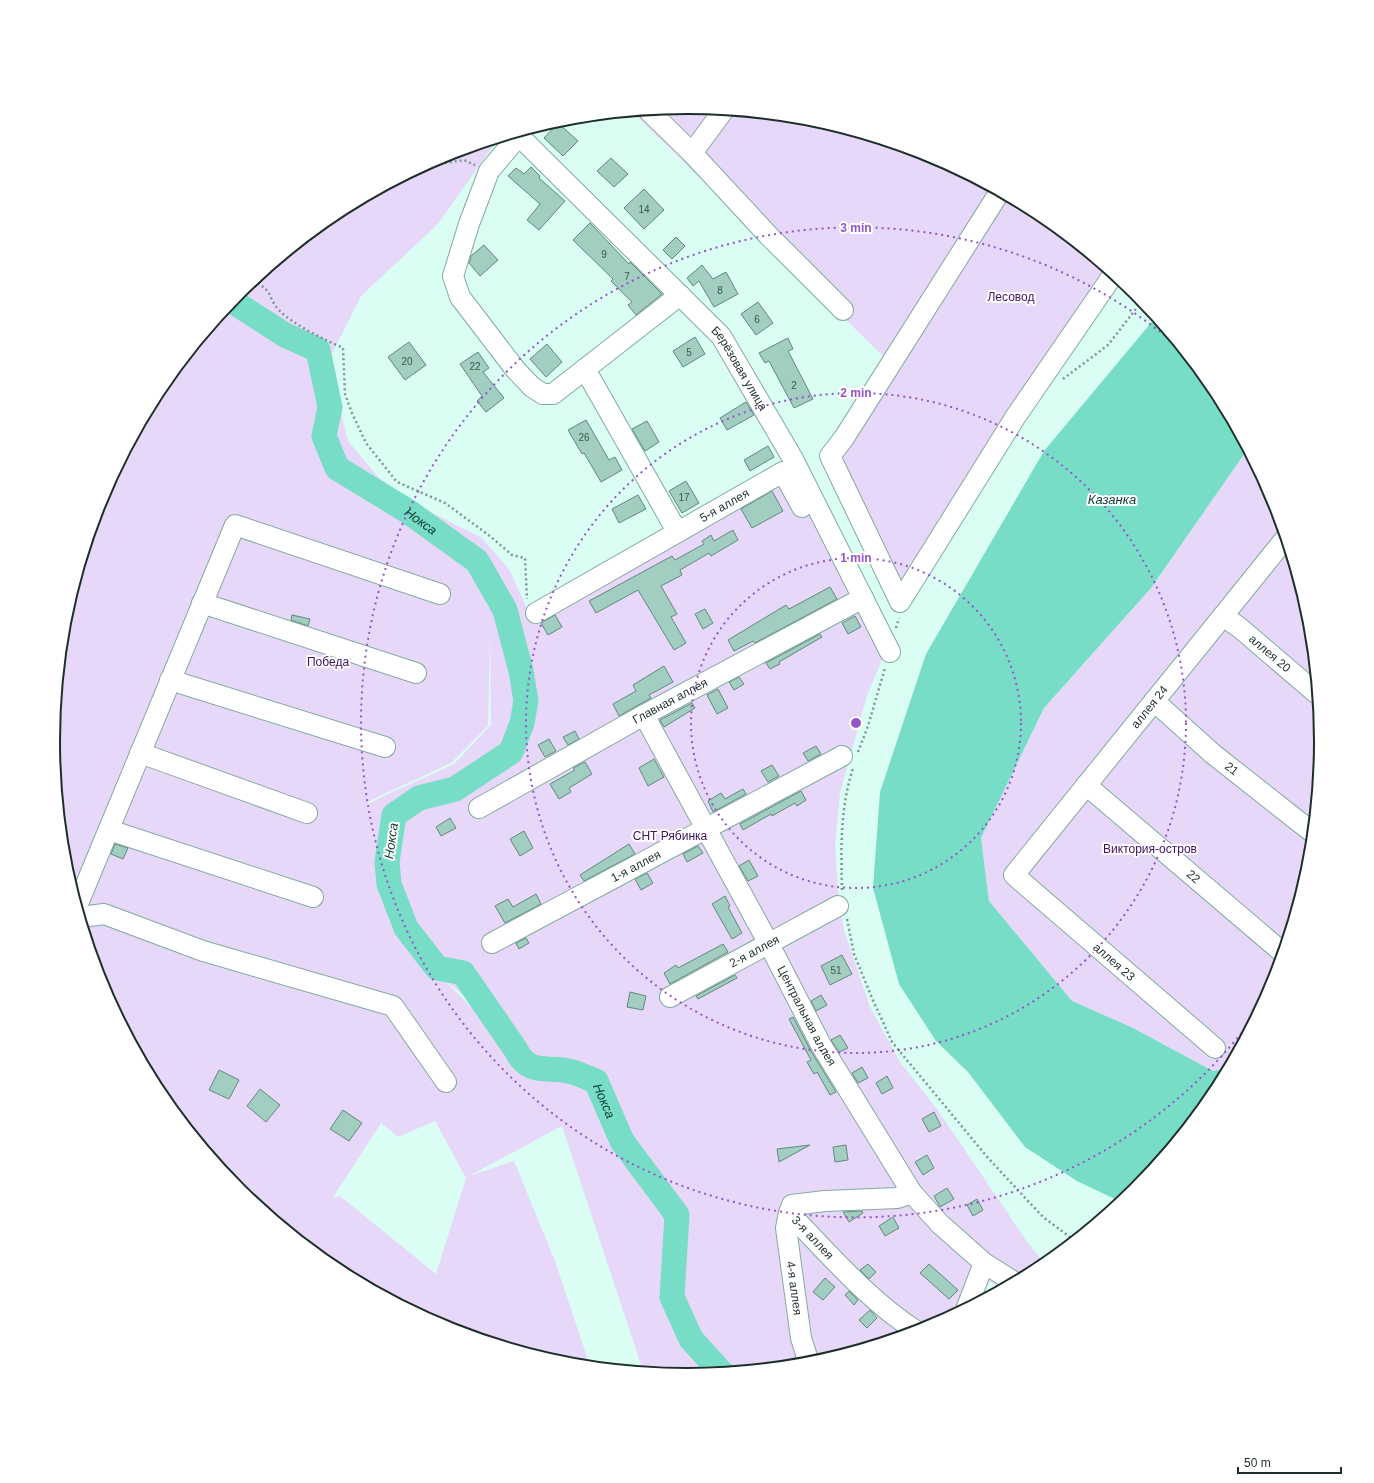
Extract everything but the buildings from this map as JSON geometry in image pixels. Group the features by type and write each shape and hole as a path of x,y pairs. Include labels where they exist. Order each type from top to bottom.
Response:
{"street":[{"path":"654,116 692,153 768,235 843,310"},
{"path":"692,153 720,116"},
{"name":"Берёзовая улица","path":"523,136 721,336 793,459 859,600 890,652"},
{"path":"517,138 489,170 469,224 453,276 460,297 515,369 532,387 543,394 552,394 680,295"},
{"path":"996,197 844,438 830,456 900,602 1016,416 1110,279"},
{"path":"585,369 674,526"},
{"name":"5-я аллея","path":"532,607 783,472 859,600"},
{"path":"80,899 235,525 440,594"},
{"name":"аллея 24","path":"1014,875 1282,543"},
{"name":"Главная аллея","path":"479,808 644,715 859,600"},
{"path":"202,603 416,673"},
{"name":"аллея 20","path":"1223,616 1240,628 1312,690"},
{"path":"170,680 385,747"},
{"name":"21","path":"1154,701 1213,754 1308,829"},
{"name":"Центральная аллея","path":"644,715 769,944 821,1045 912,1193 940,1224 984,1263 1009,1279"},
{"path":"140,753 307,813"},
{"name":"1-я аллея","path":"492,943 705,828 851,759"},
{"name":"22","path":"1086,785 1279,949"},
{"path":"109,830 313,898"},
{"name":"аллея 23","path":"1014,875 1215,1048"},
{"name":"2-я аллея","path":"670,996 842,905"},
{"path":"85,916 104,914 203,951 393,1006 446,1082"},
{"name":"3-я аллея","path":"910,1327 897,1319 869,1294 789,1213 792,1205 825,1201 889,1199 912,1193"},
{"name":"4-я аллея","path":"789,1213 786,1228 801,1338 807,1356"},
{"path":"969,1301 984,1263"}],"path":[{"path":"445,163 464,160 489,170"},
{"path":"259,284 265,286 279,310 304,328 343,348 345,394 352,413 366,444 397,482 445,503 490,536 512,555 525,558 532,607"},
{"path":"890,652 868,726 851,759 840,839 842,905 854,954 892,1042 988,1158 1042,1217 1071,1238"}],"green space":[{"name":"Лесовод","path":"687,114 769,120 849,136 889,148 927,162 964,179 1035,220 1069,244 1117,286 1014,423 900,611 824,454 884,357 637,117"},
{"path":"493,145 438,224 361,296 328,362 348,441 379,478 415,504 482,538 509,569 529,613 783,468 885,652 867,696 840,793 835,845 839,904 844,930 870,1007 900,1062 937,1109 1028,1243 1041,1259 996,1286 989,1281 984,1293 927,1321 889,1335 849,1347 769,1363 728,1367 687,1368 642,1367 562,1126 469,1176 514,1161 555,1261 588,1360 525,1347 485,1335 447,1321 410,1304 339,1263 305,1239 244,1185 216,1155 166,1090 144,1055 125,1019 93,943 81,904 65,823 61,783 61,700 65,660 81,579 93,540 125,464 144,428 166,393 216,328 244,298 305,244 339,220 410,179 447,162","holes":["490,634 491,725 454,764 369,803 362,816 369,801 451,763 488,726","440,976 482,1011 528,1078 481,1017","435,1121 466,1178 436,1274 340,1196 332,1199 381,1123 398,1137"]},
{"name":"Виктория-остров","path":"1244,454 1266,502 1281,540 1293,579 1302,619 1309,660 1313,700 1313,783 1309,823 1302,864 1293,904 1281,943 1249,1019 1230,1055 1221,1069 1213,1071 1131,1027 1072,1001 989,901 981,838 1044,708 1151,588"}],"water":[{"name":"Казанка","path":"1152,322 1184,360 1208,393 1230,428 1244,454 1151,588 1044,708 981,838 989,901 1072,1001 1131,1027 1213,1071 1221,1069 1184,1123 1158,1155 1115,1199 1077,1181 1025,1147 968,1072 936,1041 899,984 873,888 880,792 926,654 1044,451"}],"waterway":[{"name":"Нокса","path":"238,305 285,335 318,350 330,407 324,436 337,468 409,512 477,561 505,610 521,671 526,701 522,723 511,752 455,789 419,798 394,815 387,862 389,884 406,928 437,968 463,973 521,1058 527,1064 532,1067 569,1071 596,1081 622,1141 677,1215 672,1297 691,1339 717,1367"}],"park label":[{"name":"Победа","path":"328,662"},
{"name":"СНТ Рябинка","path":"670,836"}]}
